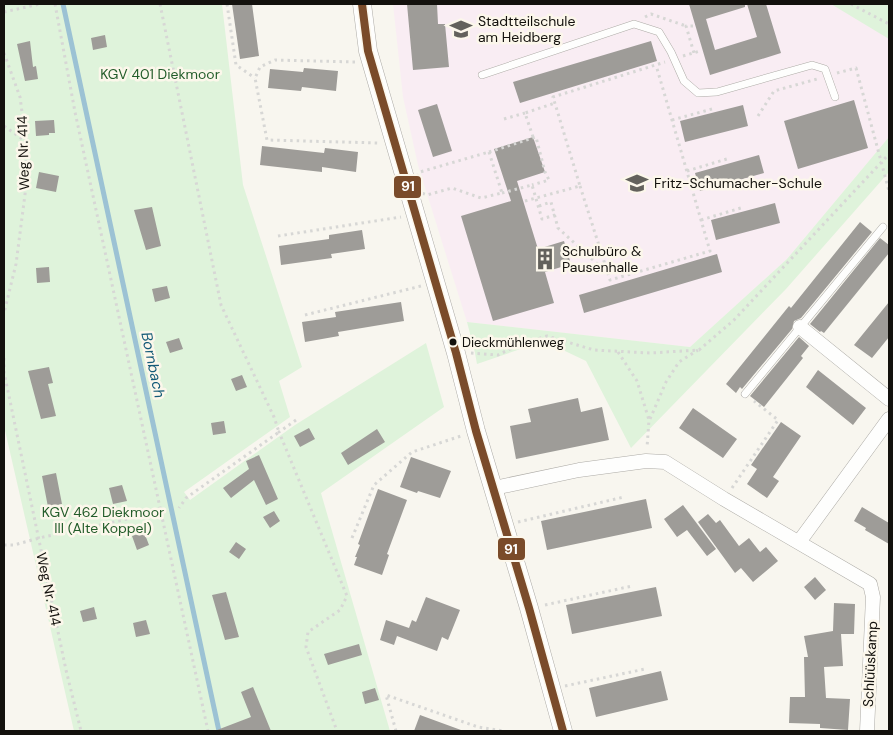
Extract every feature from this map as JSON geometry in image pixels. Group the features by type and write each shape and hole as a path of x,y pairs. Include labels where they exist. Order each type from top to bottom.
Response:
{"street":[{"path":"362,4 371,62 456,352 476,431 530,608 563,731"},
{"path":"800,328 889,399"},
{"path":"494,488 579,470 646,461 665,462 724,499 799,542 889,419"},
{"name":"Schlüüskamp","path":"799,542 870,584 873,597 867,731"}],"lane":[{"path":"482,75 634,24 658,32 684,81 698,93 717,92 812,65 825,69 835,97"},
{"path":"745,394 883,227"}],"path":[{"path":"4,12 40,4"},
{"path":"55,4 76,112 163,511 208,731"},
{"path":"160,4 221,305 274,417 347,596 340,610 308,632 306,647 337,731"},
{"path":"228,4 236,65 255,78"},
{"path":"853,4 889,24"},
{"path":"693,26 686,26 694,53"},
{"path":"656,65 710,250 610,280 553,97 700,51"},
{"name":"Weg Nr. 414","path":"4,53 20,97 26,142 27,179 16,264 4,313"},
{"path":"371,62 275,60 260,67 255,78 267,140 325,143 394,143"},
{"path":"504,119 555,103"},
{"path":"672,120 712,109"},
{"path":"436,192 452,188 481,198 549,180 545,172 536,137 533,136 525,113"},
{"path":"4,126 26,142"},
{"path":"408,188 420,172 489,152 533,136"},
{"path":"489,152 502,193"},
{"path":"646,461 649,420 666,382 679,362 699,350 734,320 889,154"},
{"path":"687,171 730,158"},
{"path":"882,163 889,191"},
{"path":"532,186 542,219 554,215"},
{"path":"525,201 580,186"},
{"path":"539,206 551,202 558,228 604,270 607,269"},
{"path":"701,220 744,207"},
{"path":"278,236 416,215"},
{"path":"305,315 435,282"},
{"path":"456,352 498,354 520,344 547,336 594,350 650,353 699,350"},
{"path":"618,351 637,381 649,420"},
{"name":"Weg Nr. 414","path":"4,358 6,382 80,731"},
{"path":"724,499 778,420 745,394"},
{"path":"179,508 186,498 296,420"},
{"path":"352,538 374,485 412,452 476,431"},
{"path":"504,525 624,497"},
{"path":"4,545 14,545 163,511"},
{"path":"530,608 632,586"},
{"path":"551,689 645,669"},
{"path":"396,731 386,695 478,727 503,731"}],"shaded area":[{"name":"Fritz-Schumacher-Schule","path":"393,4 839,4 889,35 889,137 787,259 690,347 467,322 418,165 403,97"}],"green space":[{"path":"4,4 222,4 243,185 302,367 279,381 290,417 184,492 190,500 295,425 426,343 444,407 321,493 390,731 74,731 4,426"},
{"path":"831,4 889,4 889,39"},
{"path":"889,137 889,172 786,289 631,448 586,361 544,341 477,364 467,322 690,347 787,259"}],"building":[{"path":"232,4 252,4 259,56 240,59"},
{"path":"407,4 437,4 438,24 445,24 449,67 413,70"},
{"path":"689,4 745,4 745,7 706,19 715,50 757,37 747,4 766,4 781,53 710,75"},
{"path":"105,35 107,47 93,50 91,38"},
{"path":"30,41 33,67 36,66 38,79 25,81 17,44"},
{"path":"651,41 657,61 520,103 513,82"},
{"path":"304,68 338,71 336,91 302,87 301,91 268,88 270,69 303,72"},
{"path":"854,100 868,148 798,169 784,121"},
{"path":"437,104 452,151 433,157 418,110"},
{"path":"743,105 748,126 685,142 680,121"},
{"path":"54,120 55,133 36,136 35,121"},
{"name":"Schulbüro & Pausenhalle","path":"533,137 545,172 517,181 538,249 564,241 571,264 545,272 554,303 493,321 461,216 511,201 494,149"},
{"path":"262,146 324,153 325,148 358,152 356,172 322,167 322,172 260,165"},
{"path":"759,155 764,173 700,191 695,173"},
{"path":"39,172 59,176 56,192 36,188"},
{"path":"775,203 780,223 716,240 711,220"},
{"path":"152,207 161,246 146,250 134,210"},
{"path":"860,222 872,232 801,318 794,321 792,329 742,389 740,387 736,393 726,384 789,306 791,308"},
{"path":"362,230 365,249 331,254 332,258 281,265 279,246 329,239 329,235"},
{"path":"880,238 889,245 889,253 824,333 820,332 810,324"},
{"path":"717,254 722,272 584,313 579,295"},
{"path":"49,267 50,282 37,283 36,268"},
{"path":"167,286 170,298 155,302 152,289"},
{"path":"401,302 404,321 338,332 339,336 305,342 302,322 336,317 335,312"},
{"path":"889,302 889,337 872,358 854,345"},
{"path":"799,337 809,346 801,356 803,358 764,407 750,396"},
{"path":"179,338 183,349 170,353 166,342"},
{"path":"49,367 53,383 48,384 56,416 41,419 28,371"},
{"path":"818,370 866,408 853,425 806,387"},
{"path":"242,375 247,387 236,391 231,379"},
{"path":"578,398 581,412 602,407 609,440 516,459 510,426 531,422 528,409"},
{"path":"693,408 737,439 723,458 679,428"},
{"path":"224,421 226,433 213,435 211,423"},
{"path":"781,422 801,436 773,477 779,481 767,498 747,484 757,469 751,465"},
{"path":"309,428 315,439 300,447 294,436"},
{"path":"377,429 385,442 348,465 341,453"},
{"path":"259,455 278,499 266,505 254,480 231,498 223,488 249,469 246,461"},
{"path":"411,457 451,471 440,498 400,487"},
{"path":"56,473 62,504 48,507 42,476"},
{"path":"122,485 127,501 113,504 109,488"},
{"path":"378,489 407,500 387,554 389,555 382,575 354,565 360,545 358,544"},
{"path":"646,499 652,528 547,550 541,521"},
{"path":"683,505 716,549 707,556 687,530 677,537 664,519"},
{"path":"862,507 889,523 889,544 854,521"},
{"path":"274,511 280,521 270,528 263,517"},
{"path":"708,514 716,523 720,520 739,546 749,538 760,552 766,547 778,561 753,582 741,568 735,573 698,522"},
{"path":"144,532 149,545 137,550 132,536"},
{"path":"236,542 246,549 239,559 229,552"},
{"path":"815,577 826,590 815,600 804,587"},
{"path":"656,587 662,616 572,634 566,605"},
{"path":"226,592 239,637 225,640 212,595"},
{"path":"426,597 460,610 448,640 442,637 437,651 397,636 394,645 380,640 386,620 409,628 412,620 416,622"},
{"path":"834,603 855,604 854,634 841,634 843,666 824,667 826,698 850,699 848,730 820,728 820,724 789,723 790,697 805,697 804,657 808,657 804,636 833,631"},
{"path":"94,607 97,619 83,622 80,611"},
{"path":"146,620 150,634 136,637 133,623"},
{"path":"359,644 362,655 328,665 324,654"},
{"path":"661,671 668,700 596,717 589,688"},
{"path":"253,687 271,731 217,731 251,717 241,692"},
{"path":"375,688 379,700 365,704 362,692"},
{"path":"420,715 461,730 461,731 414,731"}],"waterway":[{"name":"Bornbach","path":"63,4 219,731"}],"transit line":[{"name":"91","path":"362,4 368,51 563,731"}],"place":[{"name":"Stadtteilschule am Heidberg","path":"461,29"},
{"name":"Fritz-Schumacher-Schule","path":"637,183"},
{"name":"Schulbüro & Pausenhalle","path":"545,259"},
{"name":"Dieckmühlenweg","path":"453,342"}],"park label":[{"name":"KGV 401 Diekmoor","path":"160,74"},
{"name":"KGV 462 Diekmoor III (Alte Koppel)","path":"103,520"}]}
